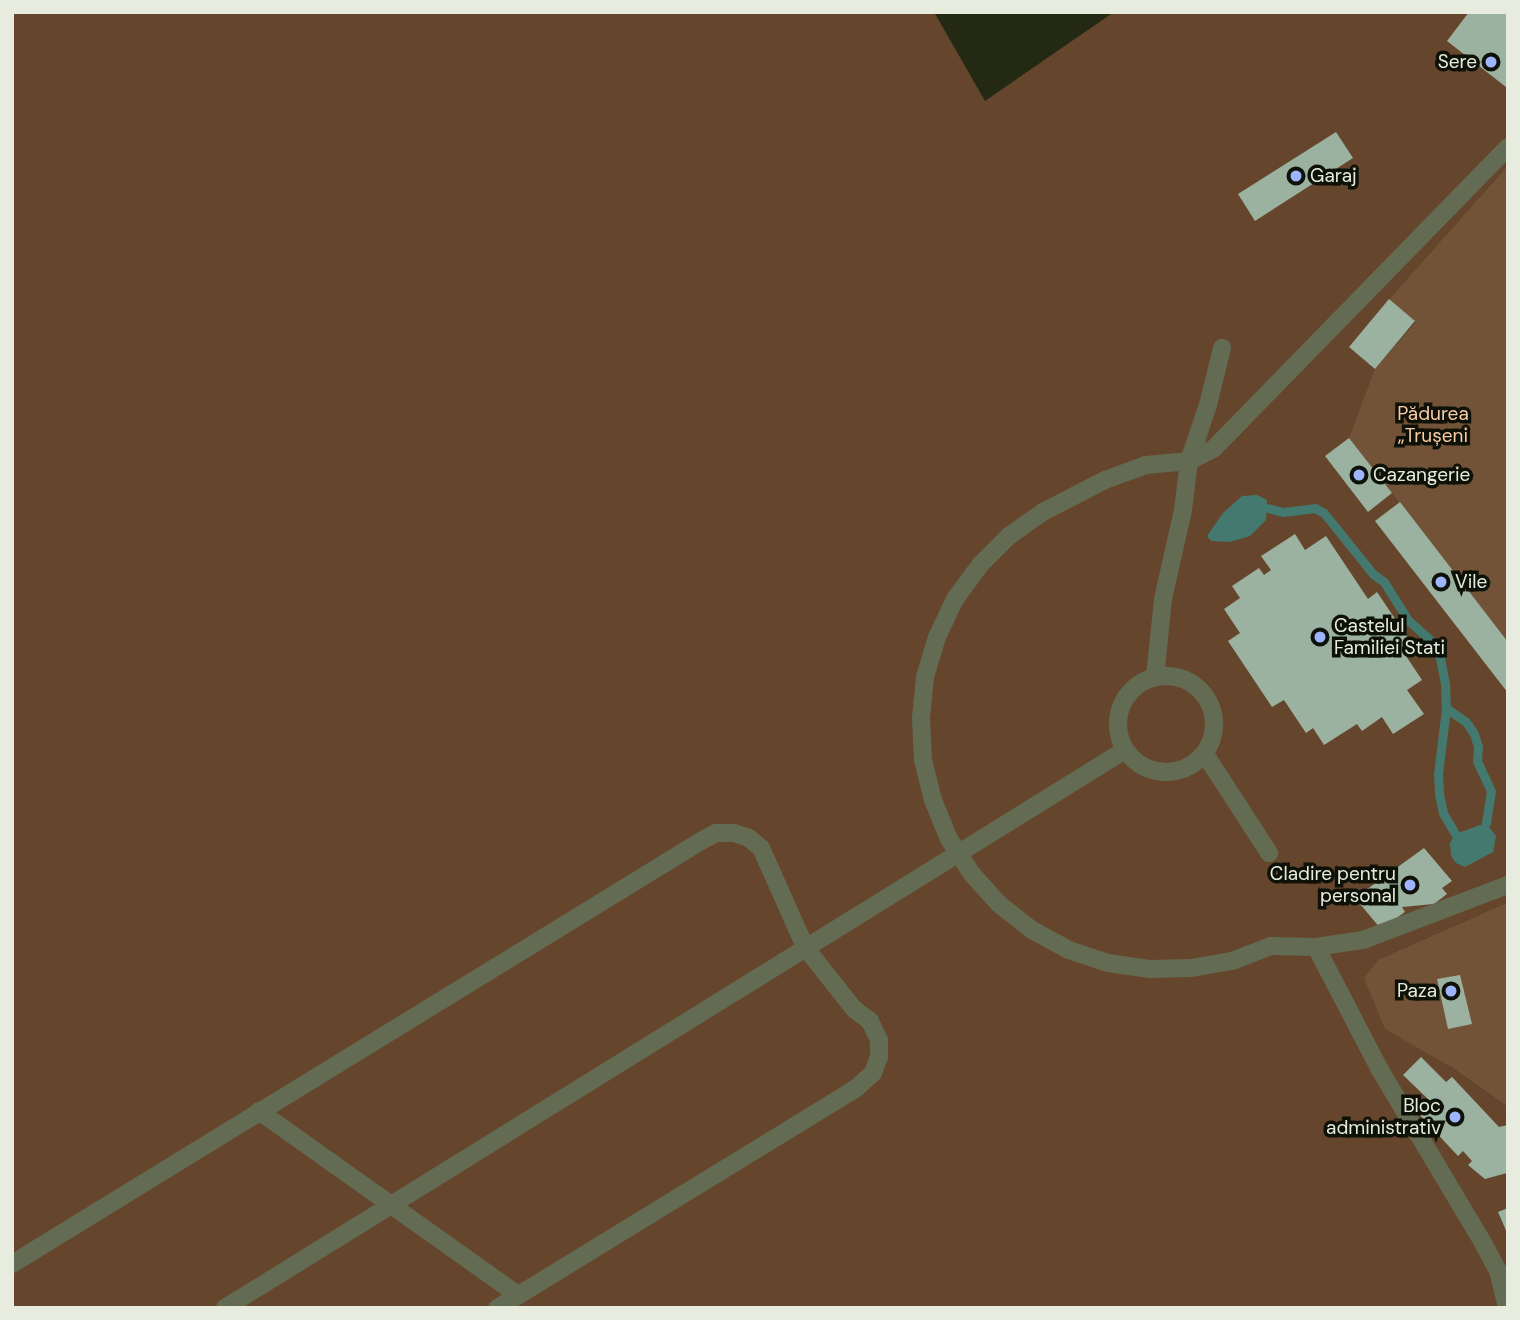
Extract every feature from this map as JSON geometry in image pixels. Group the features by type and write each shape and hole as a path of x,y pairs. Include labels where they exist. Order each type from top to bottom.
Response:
{"lane":[{"path":"1508,147 1213,449 1189,461 1146,465 1105,480 1043,512 1009,536 980,565 955,599 937,637 925,677 921,718 923,760 933,800 957,852 971,874 999,904 1032,930 1069,950 1108,963 1149,969 1191,968 1232,961 1271,946 1316,947 1363,940 1508,885"},
{"path":"1155,677 1163,599 1183,510 1189,461 1208,405 1222,348"},
{"path":"1155,677 1180,678 1202,691 1211,705 1214,722 1212,739 1205,754 1186,768 1164,773 1142,766 1125,750 1119,736 1117,720 1121,705 1129,692 1155,677"},
{"path":"225,1308 1125,750"},
{"path":"1205,754 1269,853"},
{"path":"12,1264 716,833 734,833 749,838 761,848 805,947 854,1009 870,1021 879,1040 879,1057 873,1073 855,1089 497,1308"},
{"path":"1316,947 1380,1070 1498,1271 1507,1308"},
{"path":"259,1111 518,1295"}],"shaded area":[{"path":"12,12 934,12 985,101 1114,12 1508,12 1508,165 1389,299 1415,321 1375,369 1392,493 1508,642 1508,902 1379,959 1451,1067 1508,1107 1508,1308 12,1308"}],"green space":[{"name":"Pădurea „Trușeni","path":"1508,165 1508,642 1349,438 1375,369 1415,322 1389,299"},
{"path":"1508,902 1508,1107 1451,1067 1385,1029 1364,978 1379,959"}],"water":[{"path":"1257,495 1267,500 1266,520 1250,536 1230,542 1211,541 1207,536 1223,513 1242,496"},
{"path":"1486,823 1496,836 1493,852 1465,867 1456,863 1451,856 1450,843 1455,834"}],"building":[{"name":"Sere","path":"1469,12 1508,12 1506,87 1447,41"},
{"name":"Garaj","path":"1336,132 1353,158 1255,221 1238,194"},
{"path":"1389,299 1415,321 1375,369 1349,347"},
{"name":"Cazangerie","path":"1349,438 1392,493 1368,512 1325,456"},
{"name":"Vile","path":"1400,502 1508,642 1508,693 1375,521"},
{"name":"Castelul Familiei Stati","path":"1295,534 1305,550 1326,536 1368,599 1377,592 1412,644 1402,650 1422,680 1407,690 1424,714 1393,734 1382,717 1362,731 1357,724 1324,745 1313,728 1306,733 1284,700 1272,707 1228,641 1240,633 1224,609 1240,598 1232,586 1259,568 1264,575 1271,570 1261,556"},
{"name":"Cladire pentru personal","path":"1424,848 1452,881 1442,888 1447,894 1434,904 1402,907 1405,912 1381,929 1355,898"},
{"name":"Paza","path":"1460,975 1472,1024 1448,1029 1437,979"},
{"path":"1421,1057 1446,1082 1452,1077 1499,1127 1508,1125 1507,1173 1485,1179 1468,1165 1472,1161 1463,1151 1458,1156 1416,1111 1429,1100 1403,1075"},
{"path":"1508,1208 1508,1235 1498,1212"}],"waterway":[{"path":"1267,508 1283,512 1315,508 1324,513 1373,574 1384,582 1408,620 1430,640 1440,658 1445,683 1446,708 1438,774 1439,794 1443,813 1455,834"},
{"path":"1446,708 1466,722 1474,734 1478,746 1477,761 1491,791 1486,823"}],"place":[{"name":"Sere","path":"1491,62"},
{"name":"Garaj","path":"1296,176"},
{"name":"Cazangerie","path":"1359,475"},
{"name":"Vile","path":"1441,582"},
{"name":"Castelul Familiei Stati","path":"1320,637"},
{"name":"Cladire pentru personal","path":"1410,885"},
{"name":"Paza","path":"1451,991"},
{"name":"Bloc administrativ","path":"1455,1117"}]}
